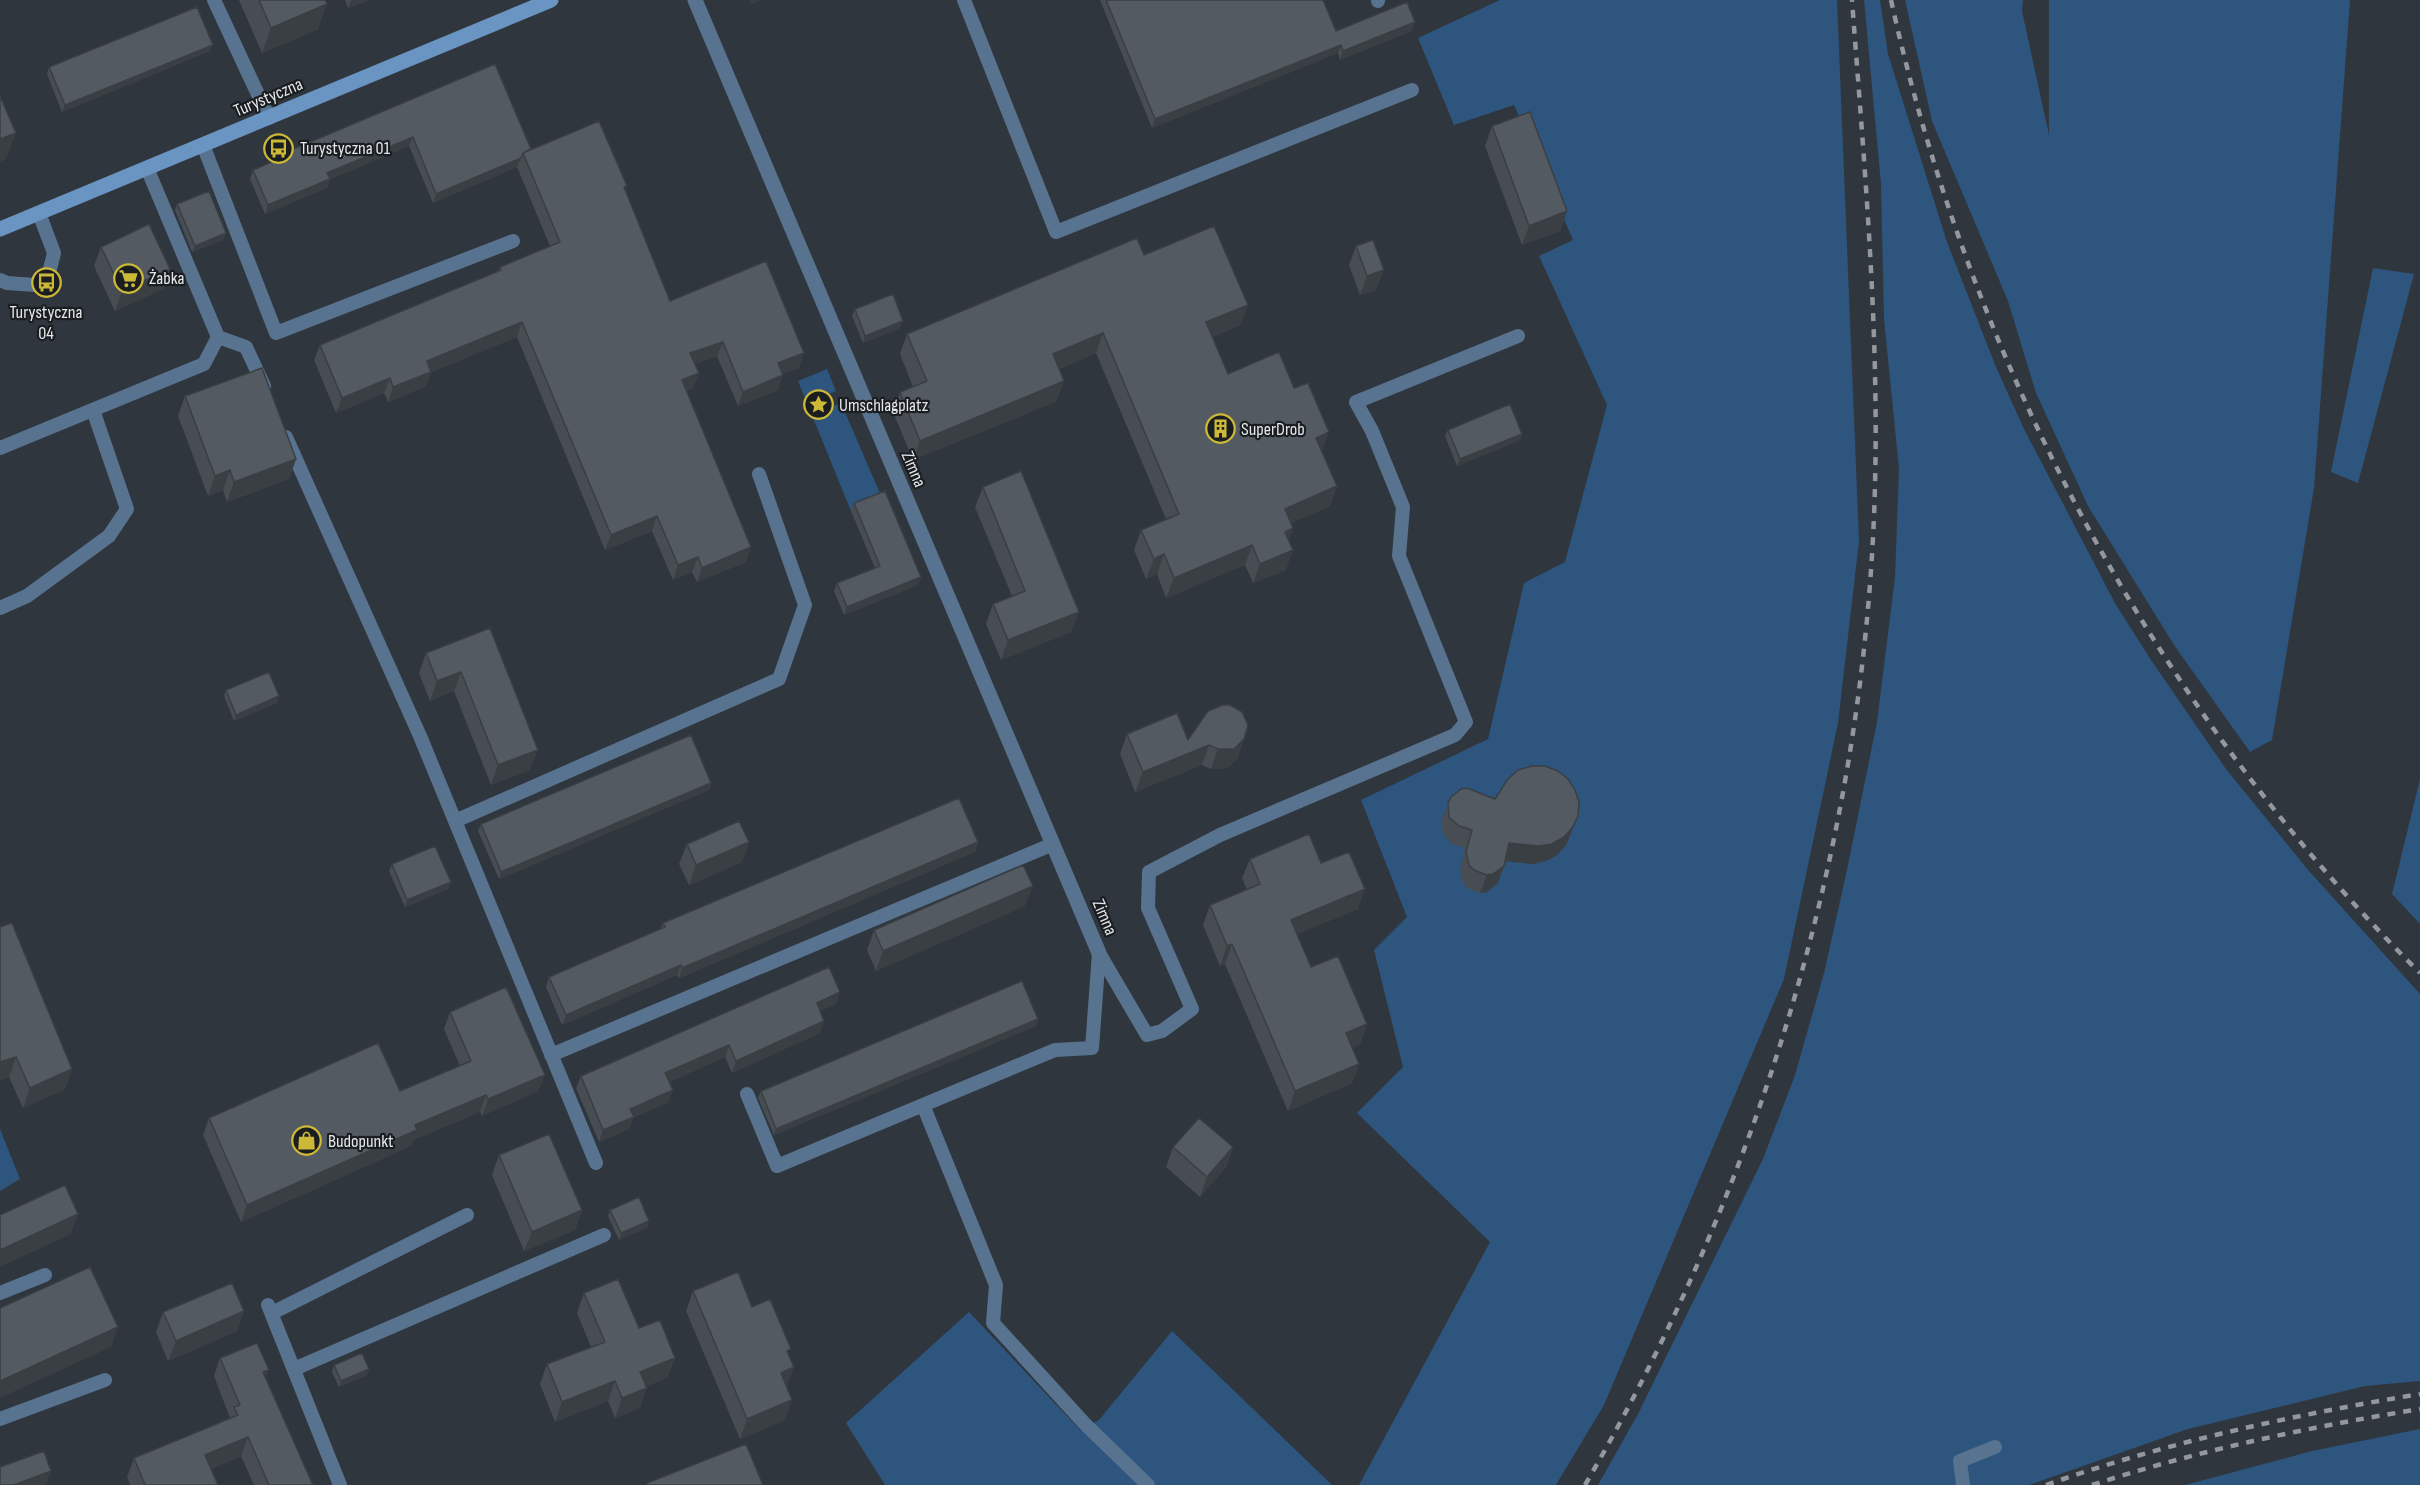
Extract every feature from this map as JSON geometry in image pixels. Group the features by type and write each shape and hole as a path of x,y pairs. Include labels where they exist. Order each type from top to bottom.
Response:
{"main road":[{"name":"Turystyczna","path":"0,229 551,0"}],"street":[{"name":"Zimna","path":"695,0 1099,953"}],"lane":[{"path":"214,0 269,118"},
{"path":"964,0 1056,232 1412,90"},
{"path":"204,146 276,333 513,241"},
{"path":"147,168 218,337 246,347 270,401"},
{"path":"0,280 7,283 34,285 49,273 54,254 39,213"},
{"path":"1099,953 1147,1035 1162,1031 1192,1009 1148,908 1149,872 1220,835 1455,735 1466,722 1399,556 1403,507 1372,431 1356,402 1518,336"},
{"path":"0,448 204,364 218,337"},
{"path":"0,608 27,596 109,536 128,509 93,410"},
{"path":"280,423 420,736 596,1163"},
{"path":"455,821 779,679 805,605 759,474"},
{"path":"551,1055 1047,847"},
{"path":"747,1094 777,1166 1054,1050 1092,1048 1099,953"},
{"path":"923,1105 996,1284 993,1323 1084,1423 1148,1485"},
{"path":"340,1485 270,1309 467,1215"},
{"path":"294,1369 604,1235"},
{"path":"0,1293 45,1275"},
{"path":"0,1419 105,1380"},
{"path":"1963,1485 1960,1461 1995,1447"}],"shaded area":[{"path":"1500,0 1837,0 1859,541 1838,723 1784,979 1604,1405 1556,1485 1359,1485 1490,1242 1357,1113 1403,1067 1374,950 1407,917 1361,800 1488,739 1524,583 1565,562 1607,405 1539,256 1573,240 1514,105 1454,125 1418,38"},
{"path":"1864,0 1880,0 1888,54 1947,242 1996,367 2024,429 2116,605 2226,769 2309,871 2420,994 2420,1381 2365,1386 2188,1429 2029,1485 1598,1485 1638,1414 1763,1159 1795,1075 1824,973 1877,722 1895,577 1899,469 1884,319 1881,184"},
{"path":"1905,0 2023,0 2022,11 2049,135 2049,0 2350,0 2314,488 2272,740 2250,752 2174,645 2088,506 2036,393 2008,301 1932,121"},
{"path":"2373,268 2414,274 2358,483 2331,472"},
{"path":"827,369 836,391 812,401 817,413 841,403 882,498 851,511 798,381"},
{"path":"2420,779 2420,924 2392,894"},
{"path":"0,1129 20,1179 0,1191"},
{"path":"969,1312 1080,1430 1099,1420 1172,1331 1332,1485 885,1485 846,1423"},
{"path":"2420,1429 2420,1485 2185,1485 2312,1451"}],"building":[{"path":"259,0 325,0 327,4 271,28"},
{"path":"1106,0 1323,0 1336,31 1407,2 1415,22 1343,51 1341,45 1155,119"},
{"path":"197,7 213,45 65,105 49,67"},
{"path":"495,64 531,149 523,153 521,158 436,194 413,137 327,173 330,179 268,205 253,170 292,153 291,150"},
{"path":"0,96 16,133 0,139"},
{"path":"1530,112 1567,211 1529,226 1492,126"},
{"path":"599,121 627,186 624,187 670,301 766,261 804,353 778,363 783,375 743,392 723,342 690,353 699,373 682,380 751,547 702,568 698,557 678,565 657,516 611,535 522,322 427,361 431,372 393,387 390,378 342,398 320,345 501,270 500,267 560,242 523,153"},
{"path":"209,191 226,233 195,246 177,204"},
{"path":"149,224 170,269 122,291 101,247"},
{"name":"SuperDrob","path":"1214,226 1248,305 1206,322 1228,374 1279,352 1294,388 1308,383 1329,432 1316,438 1337,486 1285,509 1293,528 1285,532 1293,550 1260,564 1252,545 1174,578 1164,554 1154,559 1141,530 1179,514 1103,333 1053,354 1064,381 920,441 900,392 927,381 907,334 1137,238 1144,255"},
{"path":"1373,240 1384,270 1367,276 1356,246"},
{"path":"893,294 903,321 865,336 855,309"},
{"path":"262,368 296,459 234,482 230,470 215,476 185,396"},
{"path":"1510,404 1522,434 1460,459 1448,430"},
{"path":"1021,471 1079,612 1008,640 993,604 1025,591 983,487"},
{"path":"885,491 921,577 847,607 837,583 880,566 854,503"},
{"path":"490,628 538,750 498,765 461,672 437,681 426,653"},
{"path":"269,672 279,696 236,715 226,690"},
{"path":"1223,705 1230,705 1242,712 1248,725 1244,739 1234,749 1218,749 1209,745 1143,772 1127,734 1177,713 1188,740 1208,711"},
{"path":"691,735 711,783 501,872 481,824"},
{"path":"1532,766 1545,766 1558,771 1568,779 1579,802 1578,816 1572,828 1564,837 1552,844 1539,846 1509,843 1504,866 1493,874 1487,875 1474,870 1469,865 1466,852 1472,830 1459,826 1449,817 1448,803 1451,797 1461,789 1467,788 1495,799 1508,779 1518,770"},
{"path":"959,798 978,842 566,1015 549,977 665,927 663,923"},
{"path":"739,821 749,842 696,865 687,844"},
{"path":"1309,834 1321,863 1349,852 1365,889 1291,920 1311,967 1338,956 1367,1024 1346,1033 1359,1064 1295,1091 1232,944 1227,946 1210,905 1260,884 1250,859"},
{"path":"435,846 451,882 407,900 392,864"},
{"path":"1023,865 1033,886 883,951 874,930"},
{"path":"12,923 72,1069 30,1088 16,1057 0,1062 0,927"},
{"path":"829,967 840,992 817,1003 824,1021 736,1061 729,1045 665,1073 673,1090 630,1109 634,1117 603,1130 581,1076"},
{"path":"1022,981 1038,1019 776,1129 761,1091"},
{"path":"506,987 545,1075 488,1099 486,1095 415,1125 417,1130 247,1205 209,1118 378,1043 400,1091 471,1061 450,1012"},
{"path":"1199,1118 1233,1147 1207,1177 1173,1147"},
{"path":"549,1134 582,1210 532,1232 499,1155"},
{"path":"65,1185 78,1214 0,1250 0,1215"},
{"path":"639,1197 649,1221 621,1233 610,1210"},
{"path":"90,1267 118,1327 0,1381 0,1308"},
{"path":"738,1272 752,1307 770,1299 791,1349 787,1351 794,1367 781,1373 792,1400 747,1419 693,1291"},
{"path":"618,1279 639,1328 660,1320 675,1358 640,1372 647,1388 622,1398 615,1381 562,1402 547,1364 605,1342 584,1293"},
{"path":"232,1283 244,1311 176,1341 163,1312"},
{"path":"257,1343 269,1370 263,1372 313,1485 269,1485 248,1437 205,1455 218,1485 145,1485 134,1458 238,1415 234,1407 240,1405 220,1358"},
{"path":"362,1353 369,1369 341,1381 334,1365"},
{"path":"746,1444 763,1485 647,1485 647,1483"},
{"path":"44,1451 51,1471 14,1485 0,1485 0,1467"}],"railway":[{"path":"1585,1485 1648,1370 1703,1251 1752,1129 1793,1004 1826,877 1851,748 1867,617 1875,486 1876,425 1870,243 1852,0"},
{"path":"1891,0 1926,135 1970,268 2024,398 2086,524 2157,645 2237,761 2324,870 2420,973"},
{"path":"2046,1485 2138,1456 2231,1431 2420,1394"},
{"path":"2092,1485 2173,1461 2255,1441 2420,1409"}],"place":[{"name":"Turystyczna 01","path":"279,148"},
{"name":"Żabka","path":"128,278"},
{"name":"Turystyczna 04","path":"46,283"},
{"name":"Umschlagplatz","path":"818,405"},
{"name":"SuperDrob","path":"1220,429"},
{"name":"Budopunkt","path":"307,1141"}]}
